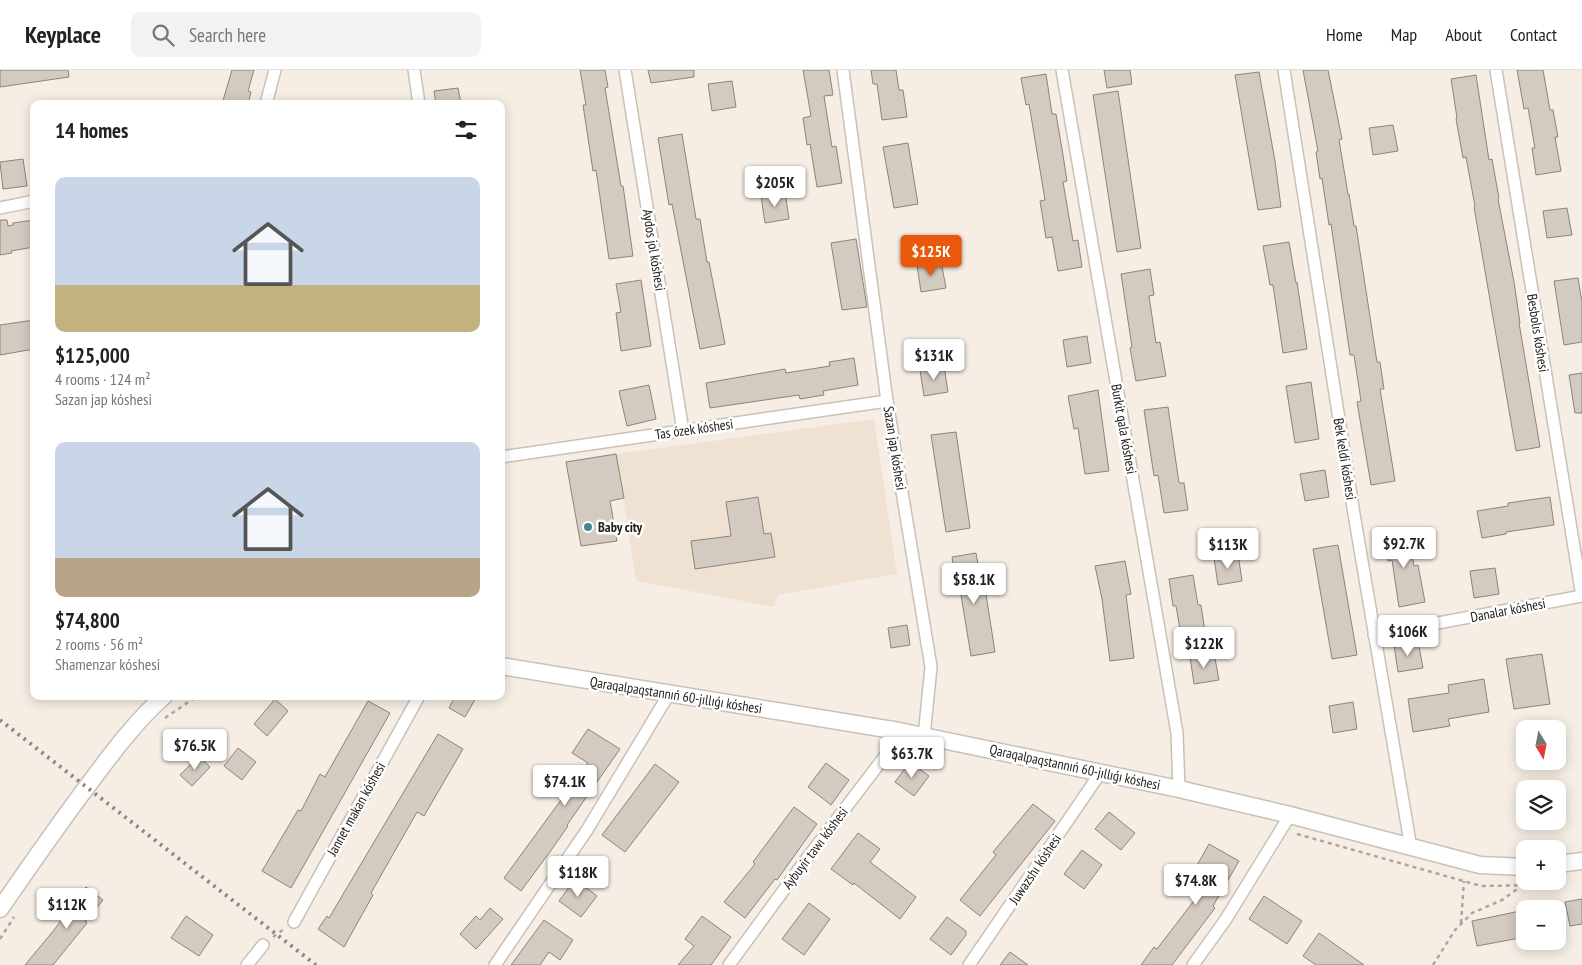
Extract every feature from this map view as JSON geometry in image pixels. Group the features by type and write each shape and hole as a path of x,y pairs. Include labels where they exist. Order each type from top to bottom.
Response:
{"street":[{"path":"267,100 275,70"},
{"path":"414,70 418,100"},
{"name":"Aydos jol kóshesi","path":"624,70 683,431"},
{"name":"Sazan jap kóshesi","path":"843,70 887,401 931,666 924,736"},
{"name":"Burkit qala kóshesi","path":"1062,70 1177,733 1179,789"},
{"name":"Bek keldi kóshesi","path":"1284,70 1354,514 1410,848"},
{"name":"Besbolıs kóshesi","path":"1496,70 1582,596"},
{"path":"0,208 30,202"},
{"name":"Tas ózek kóshesi","path":"505,456 887,401"},
{"name":"Danalar kóshesi","path":"1374,634 1582,596"},
{"name":"Qaraqalpaqstannıń 60-jıllıǵı kóshesi","path":"505,667 899,731 1179,789 1290,815 1480,865 1516,867"},
{"path":"495,965 586,830 669,694"},
{"path":"0,909 66,813 103,764 142,717 160,700"},
{"name":"Jannet makan kóshesi","path":"294,922 417,700"},
{"name":"Aybuyir tawı kóshesi","path":"729,965 895,743 899,731"},
{"name":"Juwazshı kóshesi","path":"970,965 1101,772"},
{"path":"1193,965 1226,919 1290,815"},
{"path":"1566,863 1582,861"},
{"path":"247,965 262,945"}],"path":[{"path":"165,718 191,700"},
{"path":"1280,829 1481,886 1516,886"},
{"path":"1566,879 1573,878"},
{"path":"1461,924 1464,881"},
{"path":"1433,965 1455,930 1472,913 1502,900 1516,890"},
{"path":"0,939 16,915"},
{"path":"262,945 294,922"}],"shaded area":[{"path":"874,419 897,574 778,595 774,607 636,581 616,454"}],"building":[{"path":"0,70 68,70 69,77 0,87"},
{"path":"232,70 254,70 248,91 251,92 249,100 223,100"},
{"path":"580,70 605,70 608,87 605,88 621,186 623,186 633,256 609,259 596,170 593,171"},
{"path":"648,70 694,70 694,77 651,83"},
{"path":"803,70 829,70 833,95 824,96 832,147 836,146 842,183 817,187 810,144 807,145 803,118 811,116"},
{"path":"871,70 896,70 899,90 903,90 907,117 882,120 877,84 873,84"},
{"path":"1104,70 1130,70 1132,84 1107,88"},
{"path":"1303,70 1328,70 1342,139 1339,140 1354,226 1356,226 1377,362 1380,362 1384,389 1380,389 1395,481 1371,485 1357,402 1361,401 1354,355 1350,355 1331,224 1329,225 1322,178 1320,179 1316,152 1318,151"},
{"path":"1517,70 1543,70 1550,110 1553,110 1558,137 1555,137 1561,171 1536,175 1532,148 1535,148 1528,108 1524,109"},
{"path":"1259,72 1281,207 1258,210 1235,75"},
{"path":"1046,74 1052,114 1056,114 1063,155 1067,181 1063,182 1073,241 1078,240 1082,267 1058,271 1052,237 1046,238 1040,201 1045,200 1029,104 1026,105 1021,78"},
{"path":"1476,75 1489,160 1492,159 1514,282 1540,447 1516,451 1475,206 1466,157 1463,158 1456,119 1451,79"},
{"path":"732,81 736,107 712,111 708,84"},
{"path":"458,88 460,100 435,100 434,91"},
{"path":"1118,91 1141,248 1117,252 1093,95"},
{"path":"1393,125 1398,151 1373,155 1369,128"},
{"path":"682,134 696,219 700,219 707,262 709,262 725,344 700,349 672,204 669,205 658,138"},
{"path":"908,143 918,204 894,208 883,147"},
{"path":"23,159 27,186 3,189 0,162"},
{"path":"785,192 789,219 765,223 761,196"},
{"path":"1567,208 1572,235 1547,238 1543,211"},
{"path":"0,220 7,220 8,226 13,225 13,223 30,221 30,248 0,255"},
{"path":"856,239 867,307 842,310 831,243"},
{"path":"1289,242 1307,349 1283,353 1273,285 1270,285 1263,246"},
{"path":"941,261 946,288 921,292 917,265"},
{"path":"1150,269 1154,295 1149,296 1156,343 1160,342 1166,376 1136,381 1121,274"},
{"path":"1578,278 1582,302 1582,342 1564,345 1554,281"},
{"path":"641,280 651,346 621,351 616,313 621,312 616,284"},
{"path":"30,321 30,350 0,355 0,325"},
{"path":"1087,336 1091,363 1067,367 1063,340"},
{"path":"854,358 858,385 823,391 824,395 800,399 799,395 710,408 706,383 785,369 786,373 830,366 829,362"},
{"path":"944,366 948,392 924,396 920,370"},
{"path":"1582,373 1582,413 1575,413 1569,375"},
{"path":"1311,382 1319,439 1295,443 1286,386"},
{"path":"649,385 656,419 627,426 619,391"},
{"path":"1098,390 1109,471 1085,474 1078,428 1074,429 1068,396"},
{"path":"1168,407 1179,483 1184,483 1188,510 1164,513 1158,475 1154,476 1144,410"},
{"path":"956,432 970,528 946,532 931,435"},
{"path":"616,454 624,498 610,501 617,541 581,546 566,462"},
{"path":"1325,470 1329,497 1305,501 1300,474"},
{"path":"758,497 764,534 771,533 775,557 695,569 691,541 731,536 726,502"},
{"path":"1550,497 1554,525 1506,532 1506,534 1482,538 1477,511 1508,506 1508,503"},
{"path":"1408,530 1414,566 1418,565 1425,602 1399,607 1392,560 1388,561 1384,534"},
{"path":"1338,545 1357,655 1332,659 1313,549"},
{"path":"976,553 982,588 985,588 995,652 971,656 959,583 956,583 952,557"},
{"path":"1238,554 1242,581 1218,585 1214,558"},
{"path":"1125,561 1131,594 1126,595 1134,658 1110,661 1102,599 1095,566"},
{"path":"1495,568 1499,594 1474,598 1470,571"},
{"path":"1193,575 1198,605 1201,605 1205,632 1181,635 1176,606 1173,606 1169,579"},
{"path":"907,625 910,645 891,648 888,628"},
{"path":"1418,641 1423,668 1398,672 1394,645"},
{"path":"1214,653 1219,680 1194,684 1190,657"},
{"path":"1542,654 1550,704 1514,709 1506,659"},
{"path":"1484,679 1489,712 1448,719 1450,726 1413,732 1408,699 1449,693 1448,685"},
{"path":"274,700 288,711 267,736 254,724"},
{"path":"453,700 475,700 465,717 449,708"},
{"path":"368,701 390,713 291,888 262,871 298,810 301,811 320,774 325,777"},
{"path":"1353,702 1357,729 1333,733 1329,706"},
{"path":"588,729 620,749 521,891 504,878 588,763 572,753"},
{"path":"438,734 463,749 424,816 417,812 371,893 373,895 344,947 318,929 327,916 329,918"},
{"path":"238,748 256,762 242,780 224,766"},
{"path":"199,756 210,767 192,786 180,775"},
{"path":"910,762 929,776 914,796 895,782"},
{"path":"826,763 849,780 831,805 808,787"},
{"path":"655,764 679,782 625,852 602,835"},
{"path":"1033,804 1055,821 980,916 960,900 996,855 993,852"},
{"path":"794,807 817,824 777,880 775,879 745,918 724,902 755,864 753,862"},
{"path":"1109,812 1135,833 1121,850 1095,829"},
{"path":"858,833 880,849 870,862 916,897 900,919 854,883 853,885 831,869"},
{"path":"1209,844 1239,861 1213,906 1215,908 1172,965 1141,965 1154,947 1157,949 1206,885 1191,876"},
{"path":"1082,850 1102,865 1084,889 1064,874"},
{"path":"575,879 597,896 581,917 559,901"},
{"path":"86,887 103,900 85,922 87,923 53,965 25,965 54,930"},
{"path":"1264,896 1302,921 1287,944 1249,919"},
{"path":"1582,899 1582,924 1570,926 1566,902"},
{"path":"809,903 830,919 804,955 782,939"},
{"path":"490,908 503,919 476,949 460,934 476,916 480,920"},
{"path":"1516,912 1516,939 1477,946 1472,921"},
{"path":"186,916 213,935 199,956 171,938"},
{"path":"702,916 731,937 711,965 678,965 694,946 685,939"},
{"path":"947,917 966,931 966,935 951,955 930,939"},
{"path":"544,920 573,940 560,960 549,952 540,965 511,965"},
{"path":"1319,933 1364,965 1316,965 1303,956"},
{"path":"1010,952 1028,965 1000,965"}],"railway":[{"path":"0,720 316,965"}],"place":[{"name":"Baby city","path":"588,527"}]}
